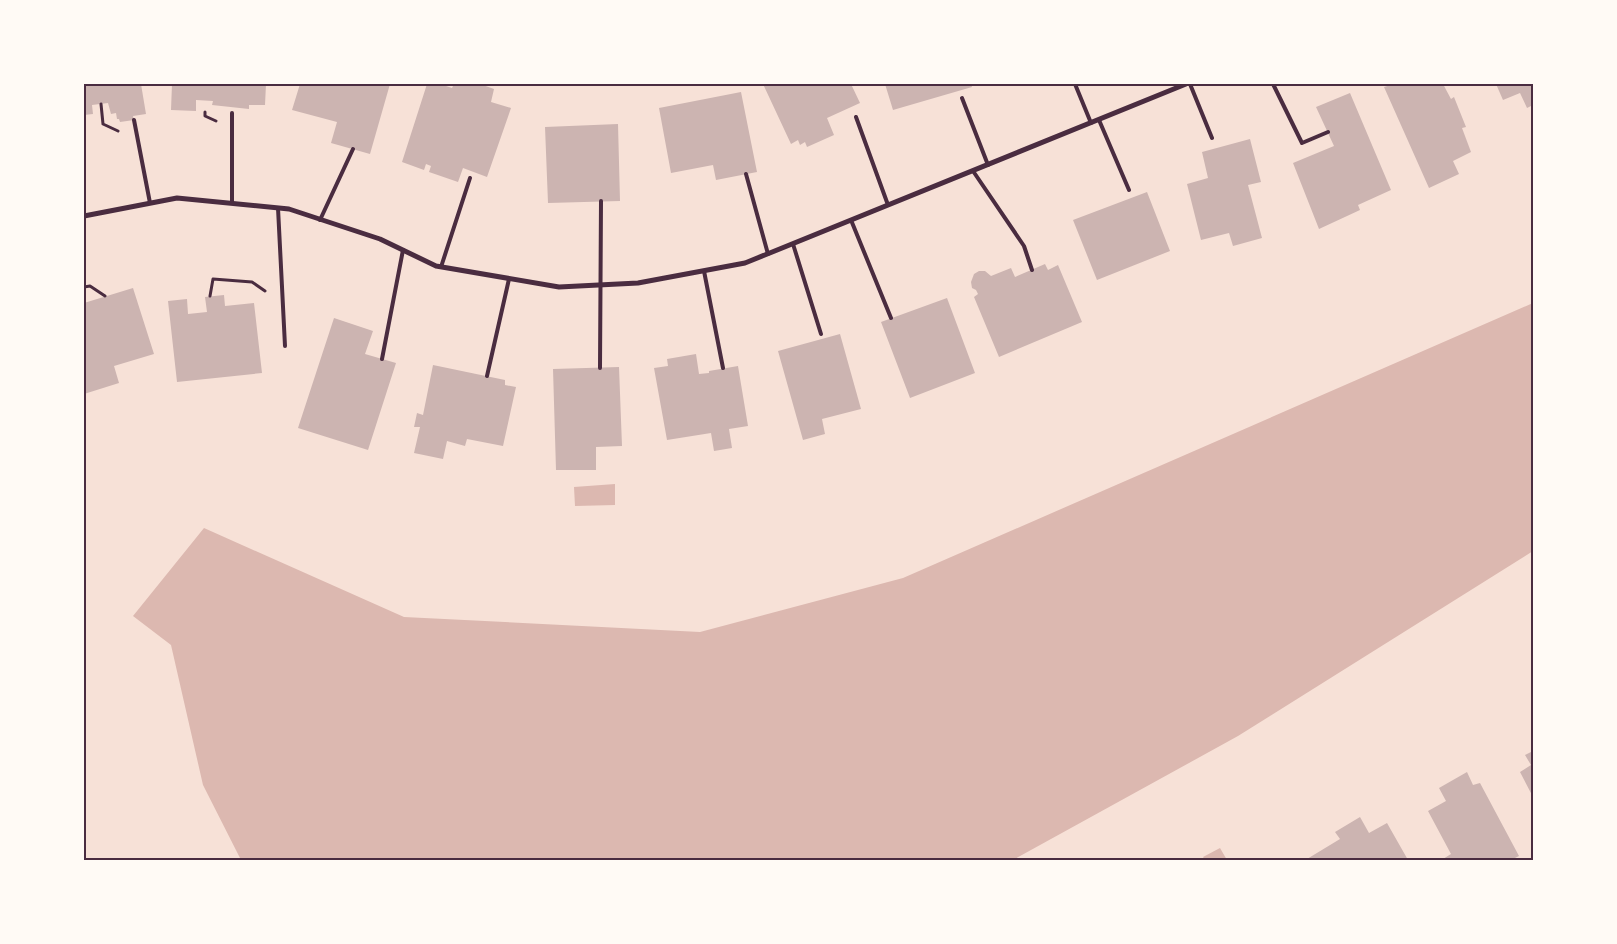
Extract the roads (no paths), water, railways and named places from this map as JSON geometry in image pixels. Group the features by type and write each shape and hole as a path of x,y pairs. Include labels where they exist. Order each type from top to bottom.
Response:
{"street":[{"path":"84,216 177,198 278,208 380,239 440,267 559,287 638,283 745,263 1099,120 1175,86 1188,84"}],"lane":[{"path":"1075,84 1091,123"},
{"path":"1188,84 1212,138"},
{"path":"1273,84 1302,143 1328,132"},
{"path":"962,98 988,164"},
{"path":"232,113 232,203"},
{"path":"856,117 888,205"},
{"path":"134,120 150,203"},
{"path":"1099,120 1129,190"},
{"path":"320,220 352,149"},
{"path":"973,171 1024,246 1032,270"},
{"path":"746,174 768,254"},
{"path":"440,267 470,178"},
{"path":"600,368 601,201"},
{"path":"278,208 285,346"},
{"path":"851,220 891,318"},
{"path":"793,244 821,334"},
{"path":"382,359 403,250"},
{"path":"704,271 723,368"},
{"path":"487,376 509,279"}]}
